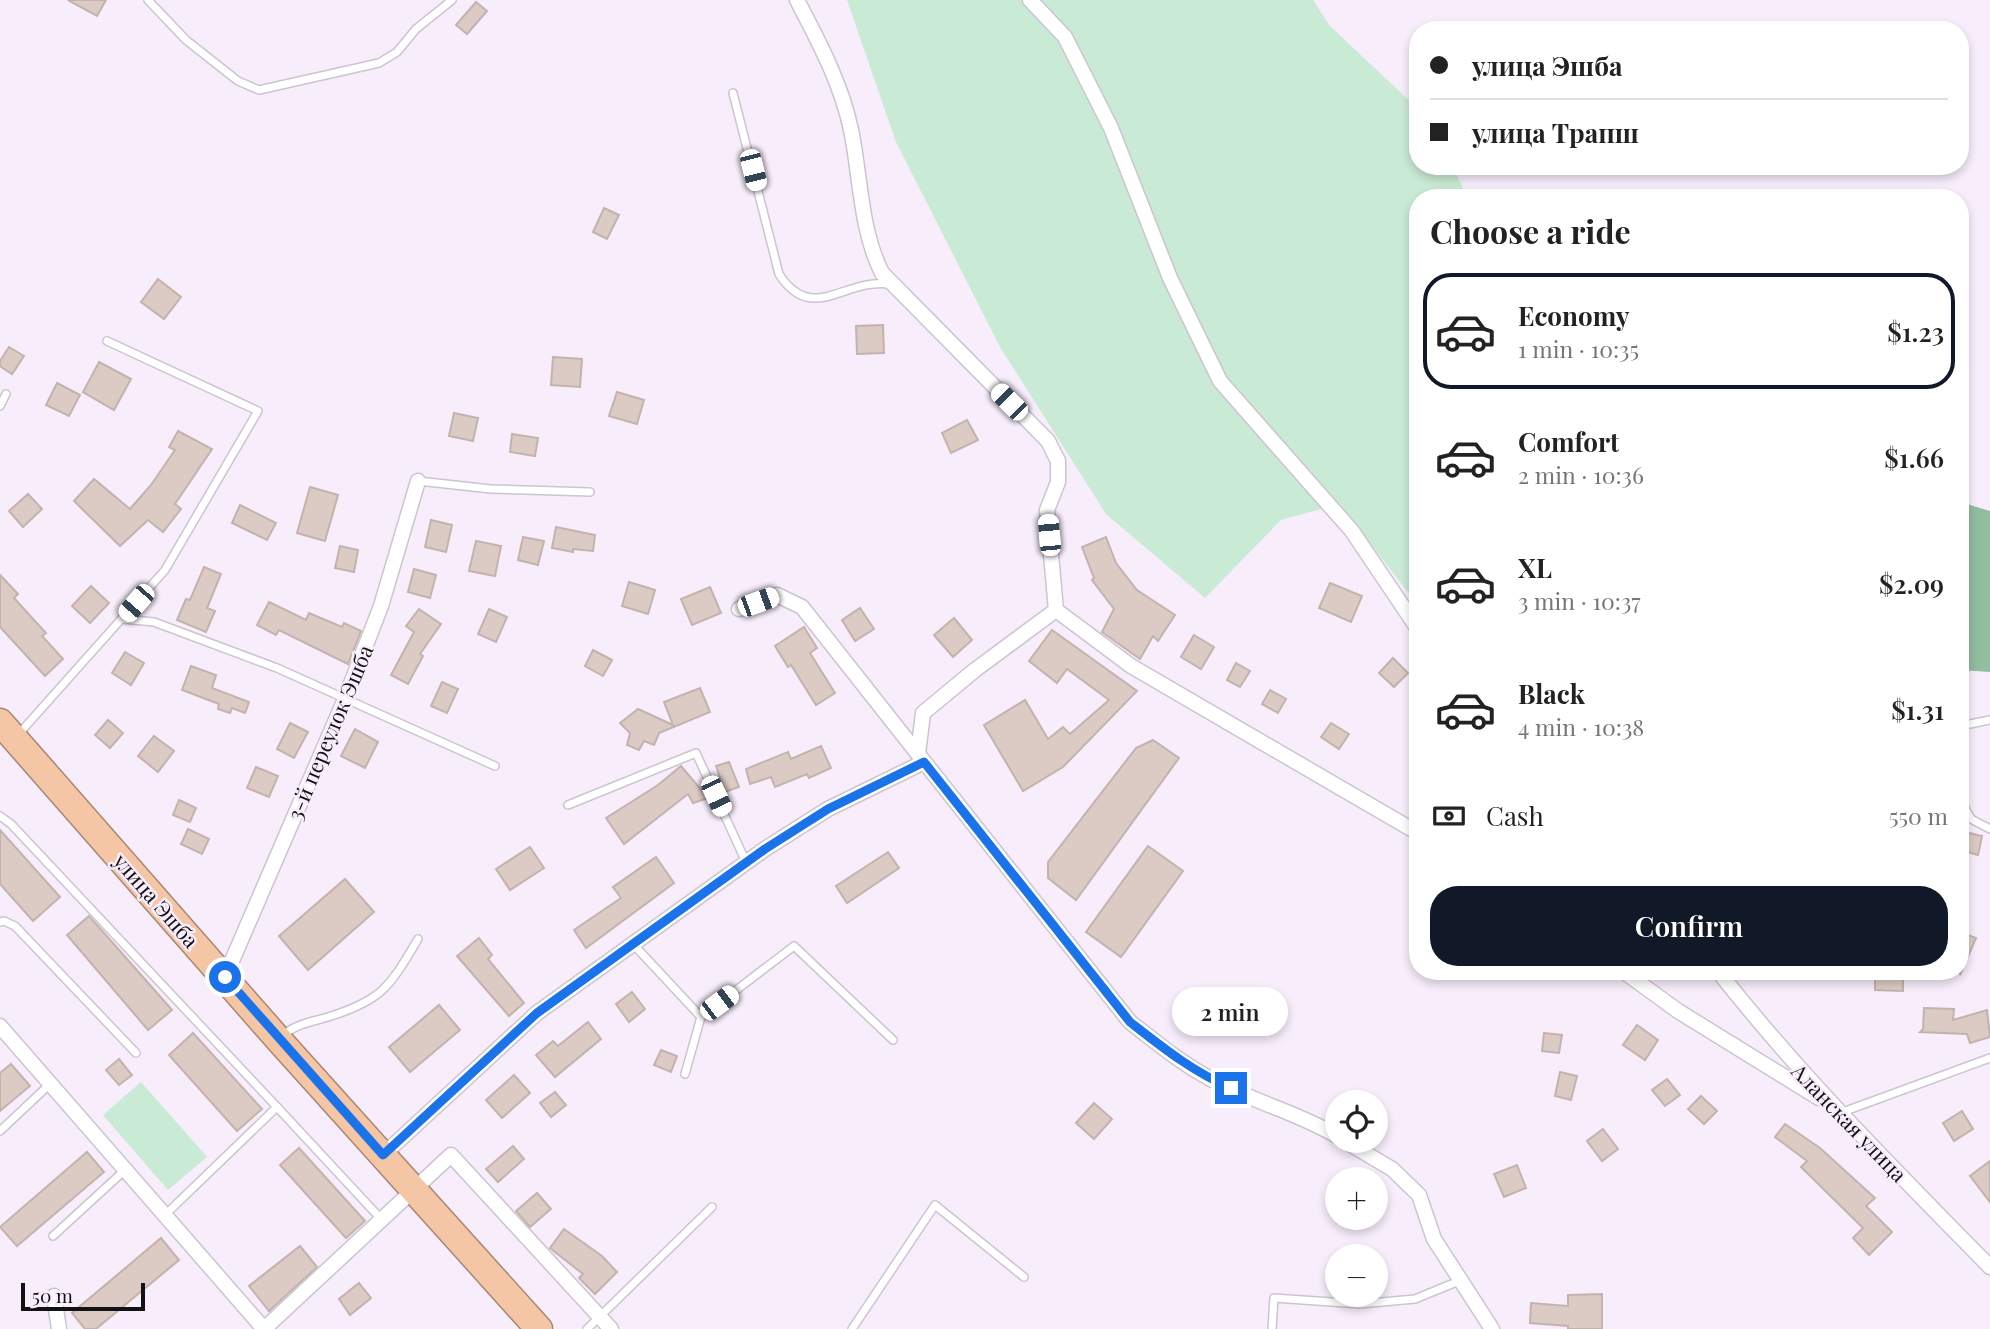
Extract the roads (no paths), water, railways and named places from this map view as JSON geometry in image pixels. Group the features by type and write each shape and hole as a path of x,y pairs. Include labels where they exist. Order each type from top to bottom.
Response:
{"highway":[{"name":"улица Эшба","path":"8,730 278,1039 540,1329"}],"street":[{"path":"797,0 842,99 851,128 870,249 882,273 1048,442 1058,461 1058,482 1046,510 1056,610 1131,666 1409,828"},
{"path":"1030,0 1065,37 1111,128 1170,278 1220,381 1352,531 1409,616"},
{"name":"3-й переулок Эшба","path":"225,977 345,699 381,606 418,481"},
{"path":"739,609 777,595 802,607 1130,1022 1173,1056 1210,1079 1325,1129"},
{"path":"921,758 923,713 975,670 1056,610"},
{"path":"383,1155 537,1013 746,862 828,809 921,758"},
{"path":"1635,980 1678,1011 1837,1111"},
{"name":"Аланская улица","path":"1725,980 1766,1032 1837,1111 1990,1267"},
{"path":"0,1026 264,1329 451,1155 611,1329"},
{"path":"1365,1153 1392,1169 1419,1195 1434,1239 1492,1329"},
{"path":"54,1296 59,1329"}],"lane":[{"path":"148,0 187,40 238,81 259,90 379,63 397,52 416,29 452,0"},
{"path":"733,93 779,274 788,288 803,297 819,299 862,284 893,284"},
{"path":"8,730 122,619 165,570 258,411 107,341"},
{"path":"0,406 6,394"},
{"path":"418,481 491,489 590,492"},
{"path":"122,619 154,622 277,668 495,766"},
{"path":"1969,724 1990,720"},
{"path":"568,805 696,752 746,862"},
{"path":"1969,815 1990,829"},
{"path":"0,816 12,824 381,1219"},
{"path":"0,922 15,926 136,1053"},
{"path":"278,1039 290,1029 360,1005 382,993 396,976 418,939"},
{"path":"633,944 701,1017"},
{"path":"685,1074 701,1017 794,947 892,1040"},
{"path":"1837,1111 1990,1058"},
{"path":"0,1131 51,1084"},
{"path":"165,1215 277,1107"},
{"path":"53,1236 125,1170"},
{"path":"852,1329 935,1205 1024,1277"},
{"path":"587,1329 712,1207"},
{"path":"1272,1329 1274,1298 1360,1304 1415,1299 1459,1281"}]}
